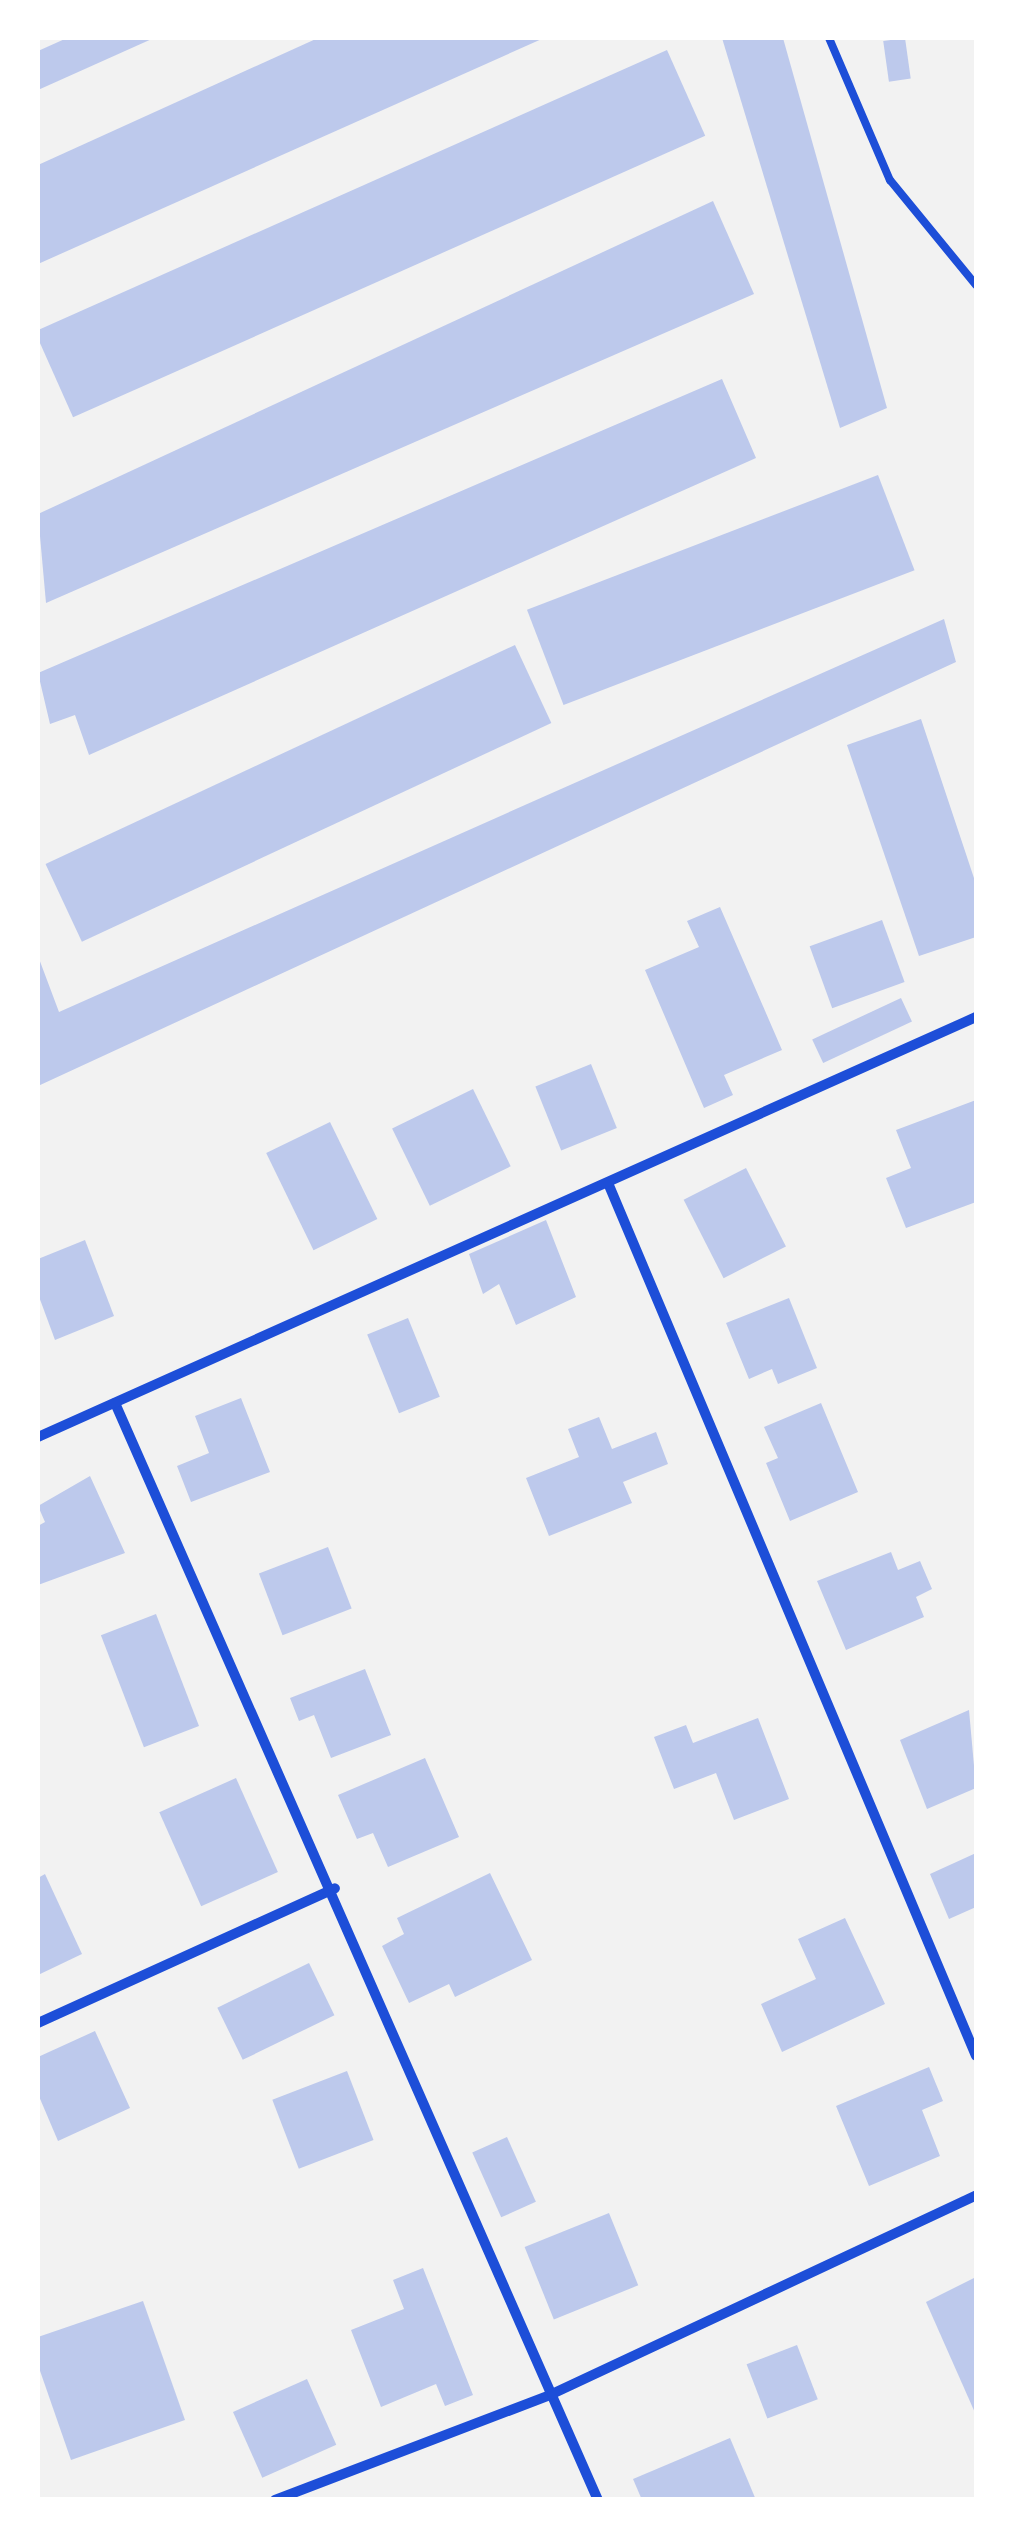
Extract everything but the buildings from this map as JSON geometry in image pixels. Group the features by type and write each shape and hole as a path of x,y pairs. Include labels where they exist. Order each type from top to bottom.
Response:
{"street":[{"path":"38,1437 976,1017"},
{"path":"608,1183 976,2056"},
{"path":"115,1404 335,1888 598,2500"},
{"path":"38,2023 335,1888"},
{"path":"275,2500 552,2394 976,2195"}],"lane":[{"path":"829,38 890,180 976,285"}]}
